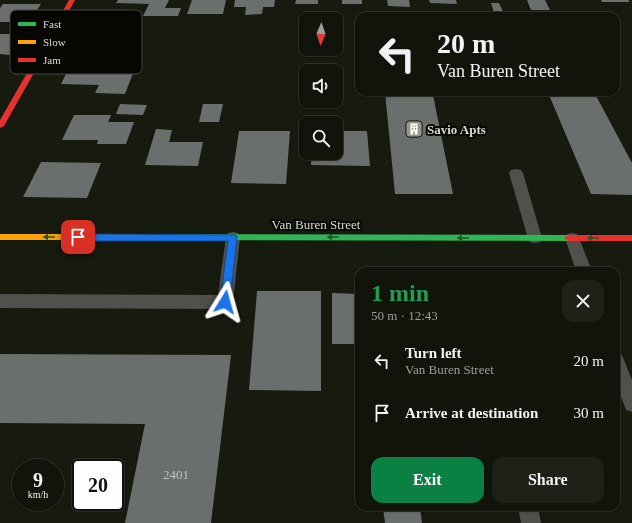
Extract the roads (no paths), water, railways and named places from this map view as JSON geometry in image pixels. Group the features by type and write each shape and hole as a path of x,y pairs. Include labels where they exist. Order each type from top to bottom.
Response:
{"main road":[{"path":"66,10 72,0"},
{"path":"0,126 30,74"},
{"name":"Van Buren Street","path":"0,237 632,238"}],"lane":[{"path":"516,173 536,238"},
{"path":"0,301 225,302 233,237"},
{"path":"572,238 583,267"},
{"path":"620,371 632,404"},
{"path":"529,511 531,523"}],"place":[{"name":"Savio Apts","path":"414,129"}]}
